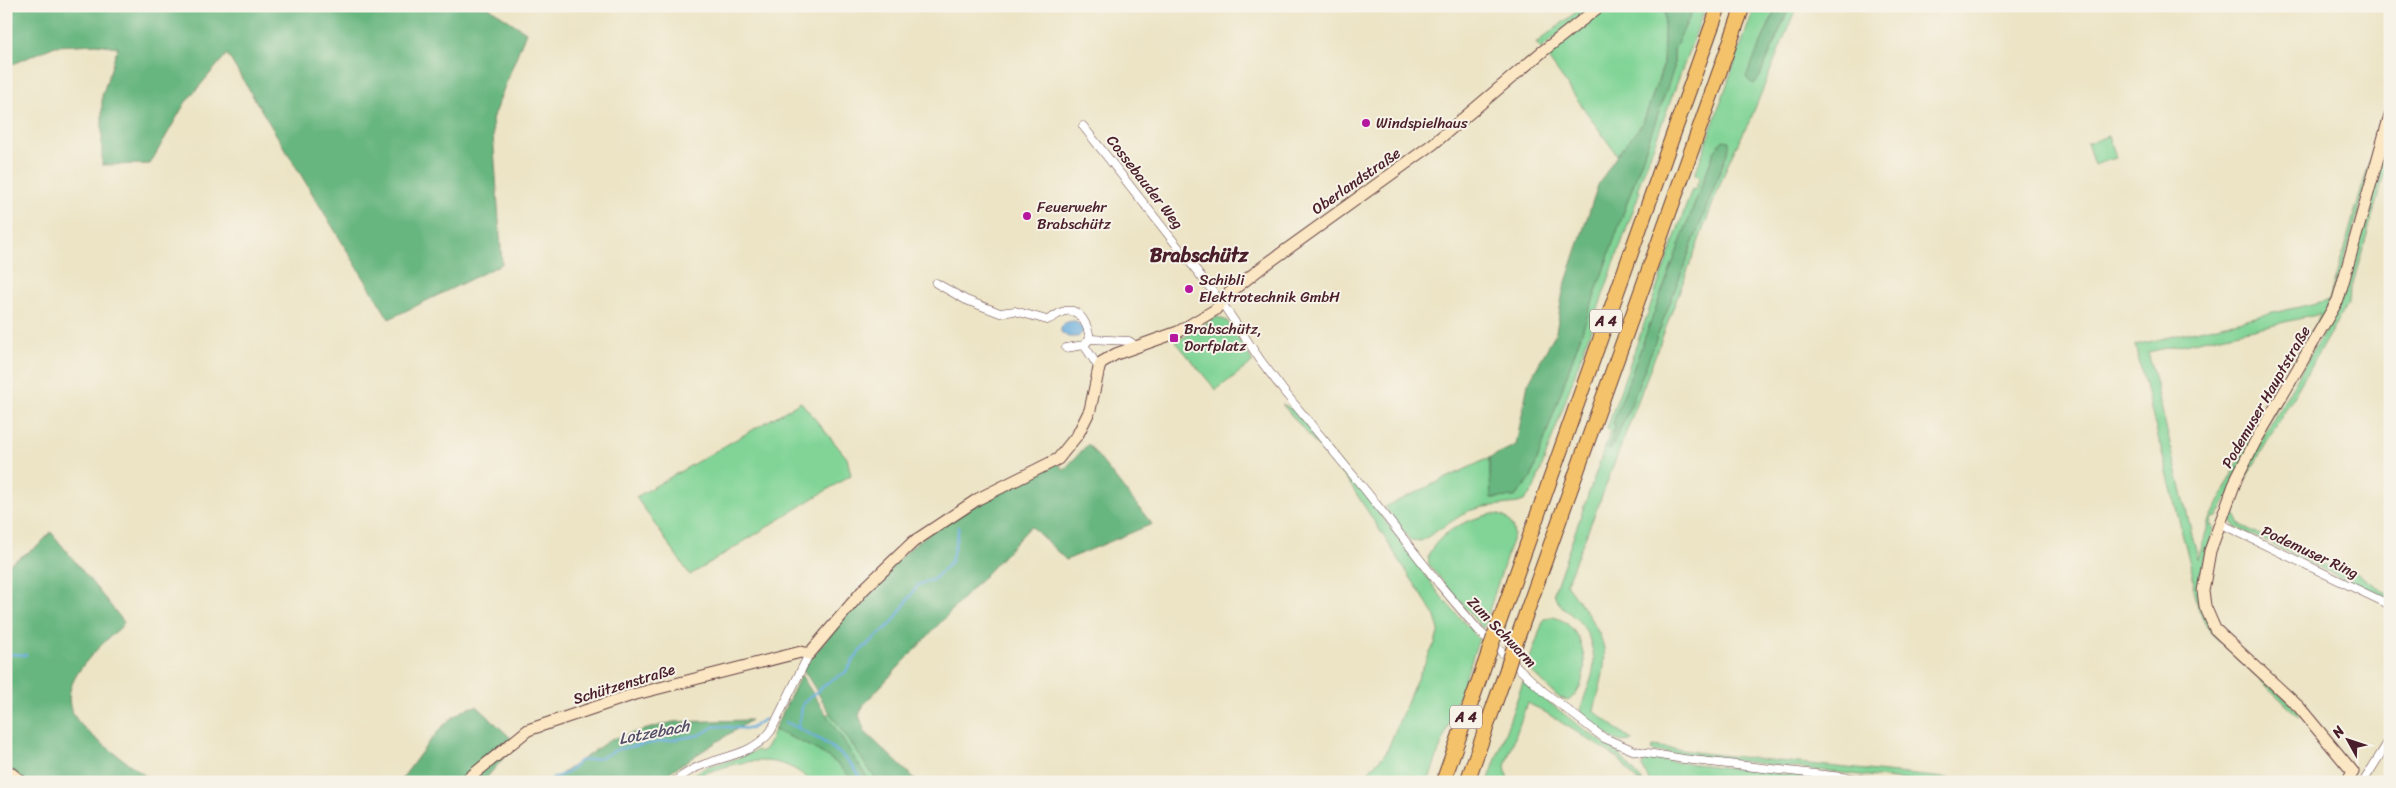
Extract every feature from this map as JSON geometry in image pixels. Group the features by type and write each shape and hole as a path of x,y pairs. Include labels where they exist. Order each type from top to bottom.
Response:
{"highway":[{"name":"A 4","path":"1443,782 1719,6"},
{"name":"A 4","path":"1467,782 1743,6"}],"street":[{"name":"Oberlandstraße","path":"1099,368 1102,362 1116,354 1178,332 1222,303 1228,294 1261,268 1433,144 1543,51 1600,6"},
{"name":"Podemuser Hauptstraße","path":"2367,780 2350,777 2303,711 2233,648 2215,628 2205,606 2205,577 2219,523 2237,477 2255,442 2338,300 2390,115"},
{"name":"Cossebauder Weg","path":"1083,126 1222,303"},
{"path":"674,782 694,768 750,750 763,741 771,731 809,654 864,589 913,542 978,499 1058,458 1078,434 1090,410 1099,368 1087,342 1088,326 1079,314 1069,311 1061,312 1047,320 1015,311 1000,313 966,300 936,283"},
{"name":"Zum Schwarm","path":"1222,303 1266,368 1458,607 1480,632 1526,677 1589,727 1614,743 1646,754 1886,782"},
{"path":"1066,348 1087,342 1129,341 1136,346"},
{"name":"Podemuser Ring","path":"2219,523 2390,605"},
{"name":"Schützenstraße","path":"464,782 528,730 632,696 705,676 801,652 809,654"},
{"path":"2367,780 2390,739"},
{"path":"6,769 22,782"}],"green space":[{"path":"6,6 487,6 526,32 492,119 502,264 389,319 227,54 185,103 150,164 102,165 102,96 118,47 96,44 55,46 13,64 6,54"},
{"path":"1584,6 1594,6 1541,49 1536,43"},
{"path":"1607,6 1665,6 1663,66 1643,123 1617,155 1545,54"},
{"path":"1665,6 1695,6 1674,49 1674,68 1531,478 1515,497 1491,498 1489,458 1516,445 1528,384 1556,332 1563,291 1598,185 1617,155 1643,123 1663,67"},
{"path":"1695,6 1706,6 1637,190 1640,191 1534,489 1524,501 1468,511 1421,541 1410,540 1385,507 1489,458 1492,498 1515,497 1531,478 1674,68 1674,49"},
{"path":"1755,6 1777,6 1746,77 1759,78 1790,6 1797,6 1751,118 1729,161 1600,501 1566,584 1594,624 1604,649 1603,672 1594,711 1633,741 1621,742 1615,740 1582,717 1583,703 1593,672 1592,649 1589,637 1583,627 1561,605 1554,592 1611,430 1607,428 1692,189 1695,190 1700,177 1695,174","holes":["1729,148 1631,405 1611,449 1608,449 1616,427 1613,423 1714,152"]},
{"path":"1777,6 1790,6 1759,78 1754,84 1746,77"},
{"path":"2390,92 2390,101 2333,301 2217,517 2213,518 2211,524 2214,527 2199,579 2217,637 2299,711 2299,717 2211,633 2201,614 2194,593 2194,580 2135,345 2329,300","holes":["2321,314 2249,439 2209,522 2198,559 2148,352"]},
{"path":"2390,126 2390,154 2347,304 2242,485 2234,512 2240,525 2335,570 2341,563 2390,595 2390,601 2376,592 2358,586 2235,527 2228,512 2259,444 2334,315"},
{"path":"2109,136 2116,158 2094,165 2087,143"},
{"path":"1723,140 1729,141 1729,148 1631,405 1611,450 1608,449 1615,427 1613,423 1714,152"},
{"path":"1217,317 1227,321 1253,362 1216,390 1176,342"},
{"path":"801,402 847,458 851,475 690,575 636,497"},
{"path":"1282,404 1294,410 1356,482 1443,599 1479,639 1428,782 1371,782 1369,771 1386,753 1415,683 1435,643 1439,630 1434,614 1350,484"},
{"path":"1088,444 1152,524 1066,560 1031,526 864,704 859,715 865,732 918,782 878,782 830,713 803,669 856,604 915,544 966,510 1058,463 1064,470"},
{"path":"1493,514 1508,520 1514,534 1483,629 1429,565 1428,555 1440,539 1456,527 1474,519"},
{"path":"51,532 124,622 92,655 75,678 69,697 73,713 85,728 103,744 153,782 6,782 6,566 38,546"},
{"path":"1553,617 1564,622 1573,630 1580,641 1583,654 1582,680 1577,692 1568,701 1557,696 1527,667 1544,619"},
{"path":"801,675 870,782 852,782 847,773 829,758 774,730"},
{"path":"1523,682 1619,754 1643,782 1638,782 1618,758 1540,709 1527,703 1505,766 1508,782 1488,782"},
{"path":"477,706 516,743 483,782 399,782 443,726 465,710"},
{"path":"830,713 878,782 870,782 826,715"},
{"path":"751,720 654,782 550,782 611,739 673,722"},
{"path":"774,730 829,758 847,773 852,782 811,782 801,773 790,767 779,763 755,761 730,765 707,772 691,782 679,782 709,766 758,750 760,752 770,742"},
{"path":"1653,746 1710,754 1984,782 1920,782 1652,751"},
{"path":"1645,759 1811,777 1808,782 1650,782 1642,766"}],"water":[{"path":"1075,321 1084,331 1078,337 1068,337 1061,332 1063,325 1067,322"}],"waterway":[{"path":"798,728 803,703 831,680 845,673 859,652 892,623 918,585 934,579 951,562 959,527"},
{"path":"6,657 11,654 26,655"},
{"name":"Lotzebach","path":"550,782 553,778 567,773 580,761 600,758 618,749 700,735 715,726 750,729 765,719"},
{"name":"Lotzebach","path":"785,722 818,739 839,753 857,771 863,782"}],"place":[{"name":"Windspielhaus","path":"1366,123"},
{"name":"Feuerwehr Brabschütz","path":"1027,216"},
{"name":"Schibli Elektrotechnik GmbH","path":"1189,289"},
{"name":"Brabschütz, Dorfplatz","path":"1174,338"}],"district":[{"name":"Brabschütz","path":"1199,255"}]}
